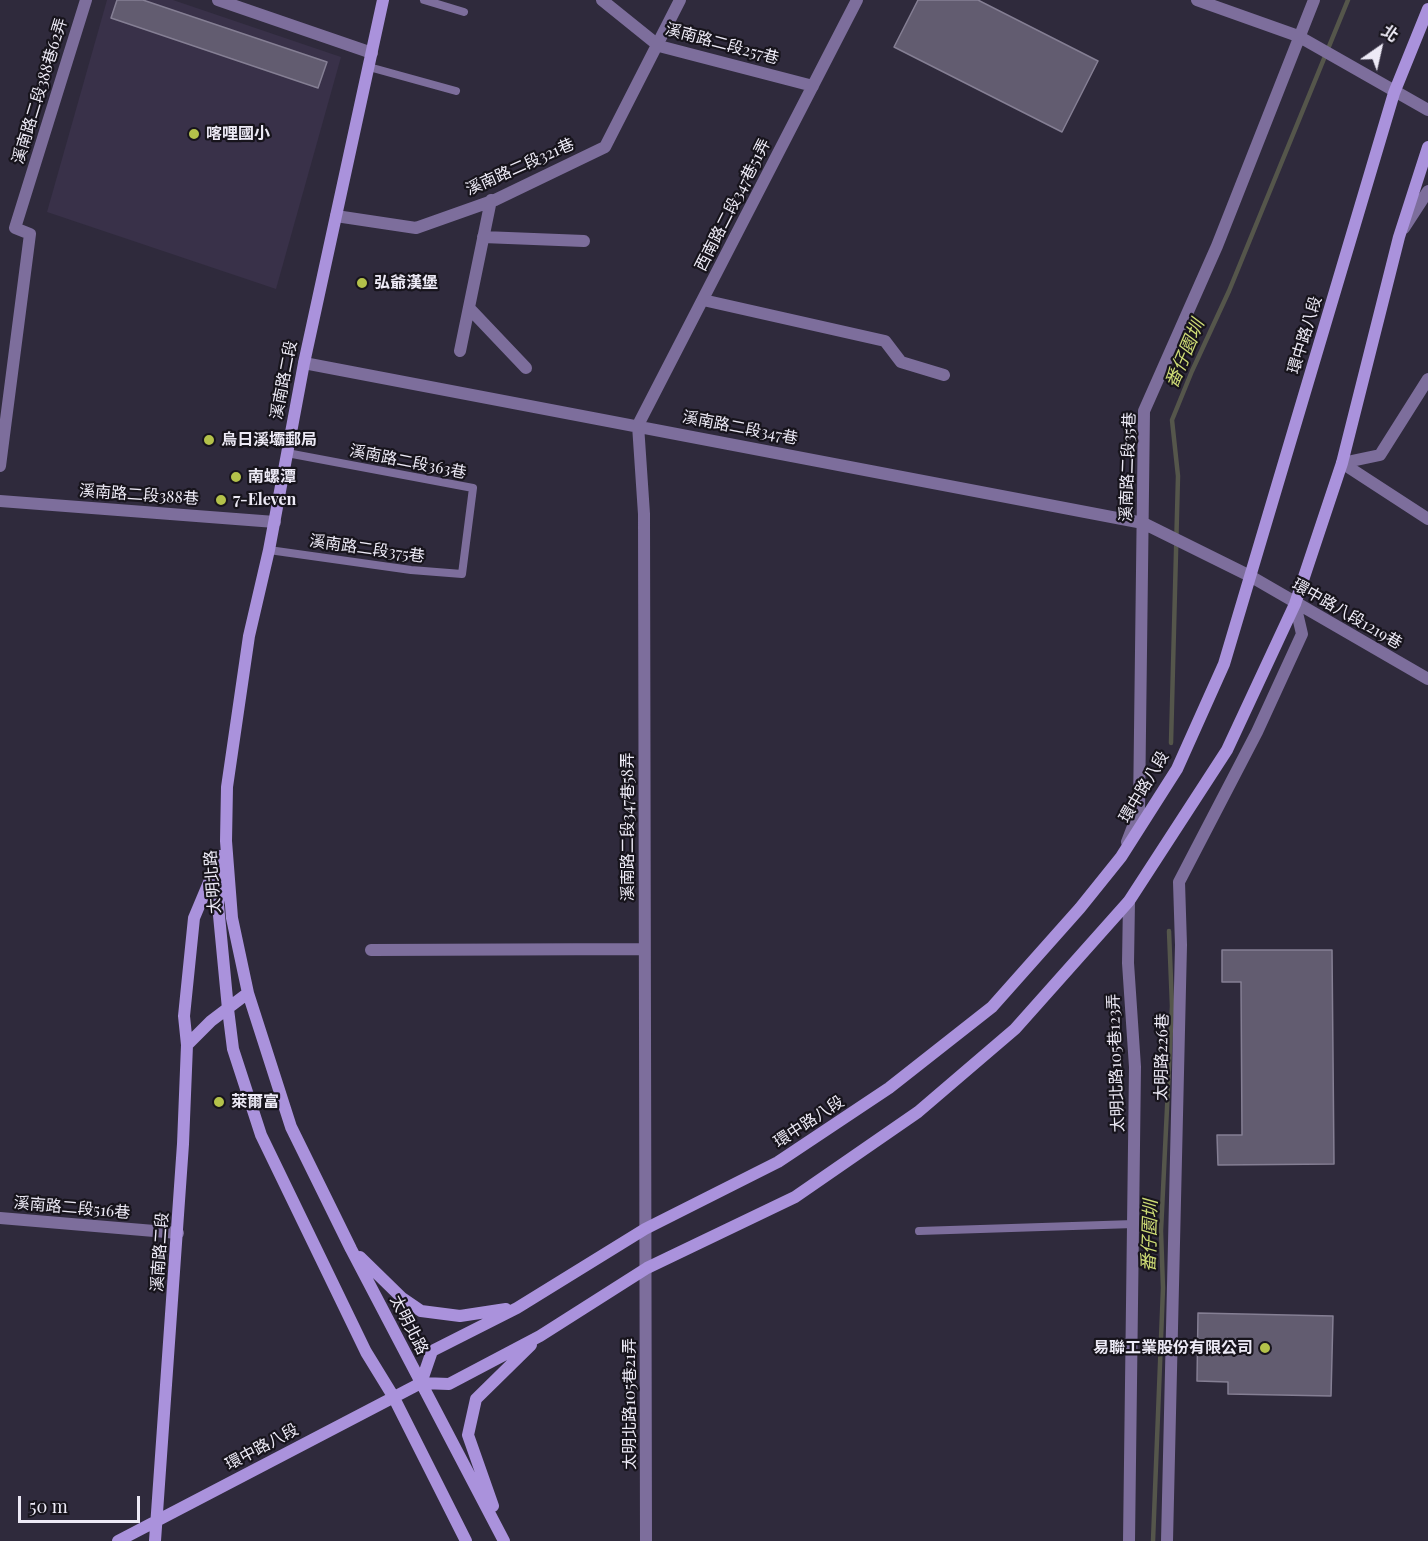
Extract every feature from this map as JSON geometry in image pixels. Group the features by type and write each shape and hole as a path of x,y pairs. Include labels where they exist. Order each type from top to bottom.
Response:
{"street":[{"name":"溪南路二段388巷62弄","path":"0,466 30,234 15,228 86,0"},
{"path":"218,0 372,53"},
{"name":"溪南路二段","path":"155,1541 178,1233 186,1045 184,1016 195,918 226,841 228,787 249,636 275,522 304,363 383,0"},
{"name":"溪南路二段257巷","path":"602,0 659,46 813,86"},
{"name":"溪南路二段321巷","path":"336,216 416,228 490,200 605,147 659,46 680,0"},
{"name":"西南路二段347巷51弄","path":"638,425 857,0"},
{"path":"1197,0 1298,36 1394,93 1428,110"},
{"name":"溪南路二段35巷","path":"1121,857 1140,811 1144,411 1217,246 1314,0"},
{"name":"環中路八段","path":"421,1383 432,1351 517,1308 645,1229 778,1162 913,1070 992,1007 1080,908 1121,857 1177,769 1224,664 1394,93 1428,9"},
{"name":"環中路八段","path":"118,1541 393,1396 421,1383 449,1384 540,1336 647,1268 795,1197 918,1112 1015,1029 1129,901 1227,750 1294,604 1342,463 1399,237 1428,147"},
{"path":"1399,237 1428,191"},
{"path":"460,351 490,200"},
{"path":"483,237 584,241"},
{"path":"703,300 885,341 900,362 944,375"},
{"path":"469,308 526,368"},
{"name":"溪南路二段347巷","path":"304,363 1143,523 1182,542"},
{"path":"1342,463 1380,455 1428,380"},
{"name":"溪南路二段347巷58弄","path":"638,425 644,514 645,1229"},
{"path":"1342,463 1428,519"},
{"name":"溪南路二段388巷","path":"0,501 275,522"},
{"name":"環中路八段1219巷","path":"1182,542 1250,576 1294,604 1428,679"},
{"name":"太明路226巷","path":"1167,1541 1181,945 1179,882 1257,732 1302,634 1294,604"},
{"name":"太明北路","path":"226,841 232,918 248,993 291,1127 351,1249 505,1541"},
{"name":"太明北路","path":"226,841 218,905 228,1009 233,1049 261,1135 366,1352 393,1396 466,1541"},
{"name":"太明北路105巷123弄","path":"1128,1541 1135,1067 1128,963 1129,901"},
{"path":"371,950 644,949"},
{"path":"186,1045 248,993"},
{"name":"溪南路二段516巷","path":"0,1218 178,1233"},
{"name":"太明北路105巷21弄","path":"645,1229 647,1268 646,1541"},
{"name":"環中路八段","path":"351,1249 402,1298 421,1311 460,1316 517,1308"},
{"name":"環中路八段","path":"505,1541 468,1435 476,1400 540,1336"}],"lane":[{"path":"424,0 464,12"},
{"path":"369,67 456,91"},
{"name":"溪南路二段363巷","path":"287,453 473,488 462,574"},
{"name":"溪南路二段375巷","path":"269,550 411,570 462,574"},
{"path":"919,1231 1134,1224"}],"shaded area":[{"name":"喀哩國小","path":"107,0 173,0 341,57 276,289 47,212"}],"building":[{"path":"117,0 143,0 327,62 318,88 111,18"},
{"path":"918,0 978,0 1098,61 1062,132 894,47"},
{"path":"1222,950 1332,950 1334,1164 1218,1165 1217,1135 1242,1135 1241,982 1222,982"},
{"name":"易聯工業股份有限公司","path":"1198,1313 1333,1316 1331,1396 1228,1394 1228,1382 1197,1381"}],"waterway":[{"name":"番仔園圳","path":"1171,743 1178,476 1172,420 1229,291 1348,0"},
{"name":"番仔園圳","path":"1153,1541 1163,1288 1161,1231 1172,1006 1169,931"}],"place":[{"name":"喀哩國小","path":"194,134"},
{"name":"弘爺漢堡","path":"362,283"},
{"name":"烏日溪壩郵局","path":"209,440"},
{"name":"南螺潭","path":"236,477"},
{"name":"7-Eleven","path":"221,500"},
{"name":"萊爾富","path":"219,1102"},
{"name":"易聯工業股份有限公司","path":"1265,1348"}]}
